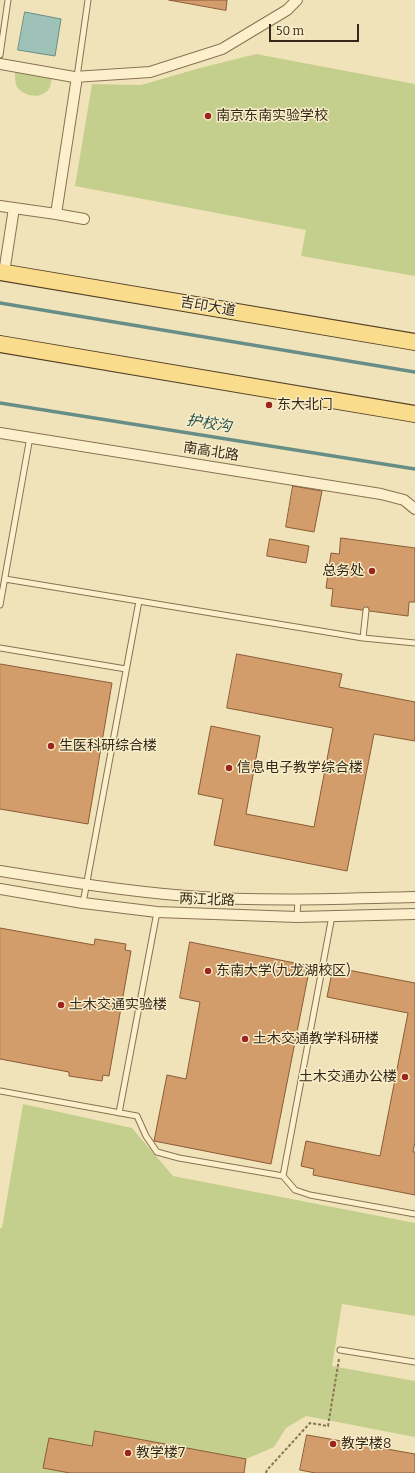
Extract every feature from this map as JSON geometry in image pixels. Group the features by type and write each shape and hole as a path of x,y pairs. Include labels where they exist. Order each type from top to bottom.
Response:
{"main road":[{"name":"吉印大道","path":"2,273 415,342"},
{"path":"0,344 415,414"}],"street":[{"path":"0,64 77,77 150,72 222,49 287,10 297,0"},
{"path":"56,214 77,77"},
{"path":"0,206 84,219"},
{"path":"2,273 14,208"},
{"name":"南高北路","path":"0,433 381,494 404,500 415,509"},
{"name":"两江北路","path":"0,871 86,885 188,896 298,900 415,897"},
{"name":"两江北路","path":"0,889 83,903 157,912 297,917 415,914"}],"lane":[{"path":"0,55 8,0"},
{"path":"77,77 88,0"},
{"path":"0,605 30,437"},
{"path":"5,579 363,638 415,643"},
{"path":"83,903 139,601"},
{"path":"363,638 366,610"},
{"path":"0,648 126,669"},
{"path":"297,917 298,900"},
{"path":"119,1113 157,912"},
{"path":"283,1176 332,916"},
{"path":"0,1091 137,1116 146,1136 156,1152 179,1158 283,1176 295,1190 310,1195 415,1214"},
{"path":"340,1350 415,1362"}],"path":[{"path":"266,1473 267,1470 310,1422 328,1426 340,1350"}],"green space":[{"path":"256,54 415,84 415,276 301,256 306,230 75,186 92,84 141,85"},
{"path":"15,72 52,78 50,87 45,93 40,95 36,96 26,94 18,89 16,85"},
{"path":"23,1104 132,1128 173,1176 415,1223 415,1316 342,1304 332,1366 415,1381 415,1437 306,1416 286,1428 274,1447 246,1459 95,1431 92,1446 49,1438 44,1468 70,1473 0,1473 0,1228 2,1228"}],"water":[{"path":"25,12 61,19 55,56 18,50"}],"building":[{"path":"169,0 227,0 226,10"},
{"path":"293,486 322,491 314,532 286,527"},
{"name":"总务处","path":"341,538 415,548 415,602 409,602 408,616 331,606 333,589 326,588 331,553 339,554"},
{"path":"270,539 309,546 306,563 267,556"},
{"name":"信息电子教学综合楼","path":"237,654 342,674 339,687 415,702 415,741 374,734 347,871 214,845 223,799 198,794 211,726 260,736 246,814 314,827 333,728 227,708"},
{"name":"生医科研综合楼","path":"0,664 112,683 88,824 0,809"},
{"name":"土木交通实验楼","path":"0,928 94,945 95,939 126,944 125,950 131,951 109,1076 103,1075 102,1081 69,1076 69,1072 0,1059"},
{"name":"土木交通教学科研楼","path":"190,942 310,966 271,1164 154,1141 167,1075 186,1079 200,1002 180,998"},
{"name":"土木交通办公楼","path":"348,970 415,983 415,1142 413,1152 415,1152 415,1195 313,1175 314,1169 301,1166 306,1141 380,1156 408,1013 327,997 332,972 347,975"},
{"name":"教学楼7","path":"95,1431 246,1459 244,1473 70,1473 43,1468 49,1438 92,1446"},
{"name":"教学楼8","path":"307,1435 415,1454 415,1473 315,1473 300,1470"}],"waterway":[{"path":"0,303 415,372"},
{"name":"护校沟","path":"0,403 415,469"}],"place":[{"name":"南京东南实验学校","path":"208,116"},
{"name":"东大北门","path":"269,405"},
{"name":"总务处","path":"372,571"},
{"name":"生医科研综合楼","path":"51,746"},
{"name":"信息电子教学综合楼","path":"229,768"},
{"name":"东南大学(九龙湖校区)","path":"208,971"},
{"name":"土木交通实验楼","path":"61,1005"},
{"name":"土木交通教学科研楼","path":"245,1039"},
{"name":"土木交通办公楼","path":"405,1077"},
{"name":"教学楼8","path":"333,1444"},
{"name":"教学楼7","path":"128,1453"}]}
